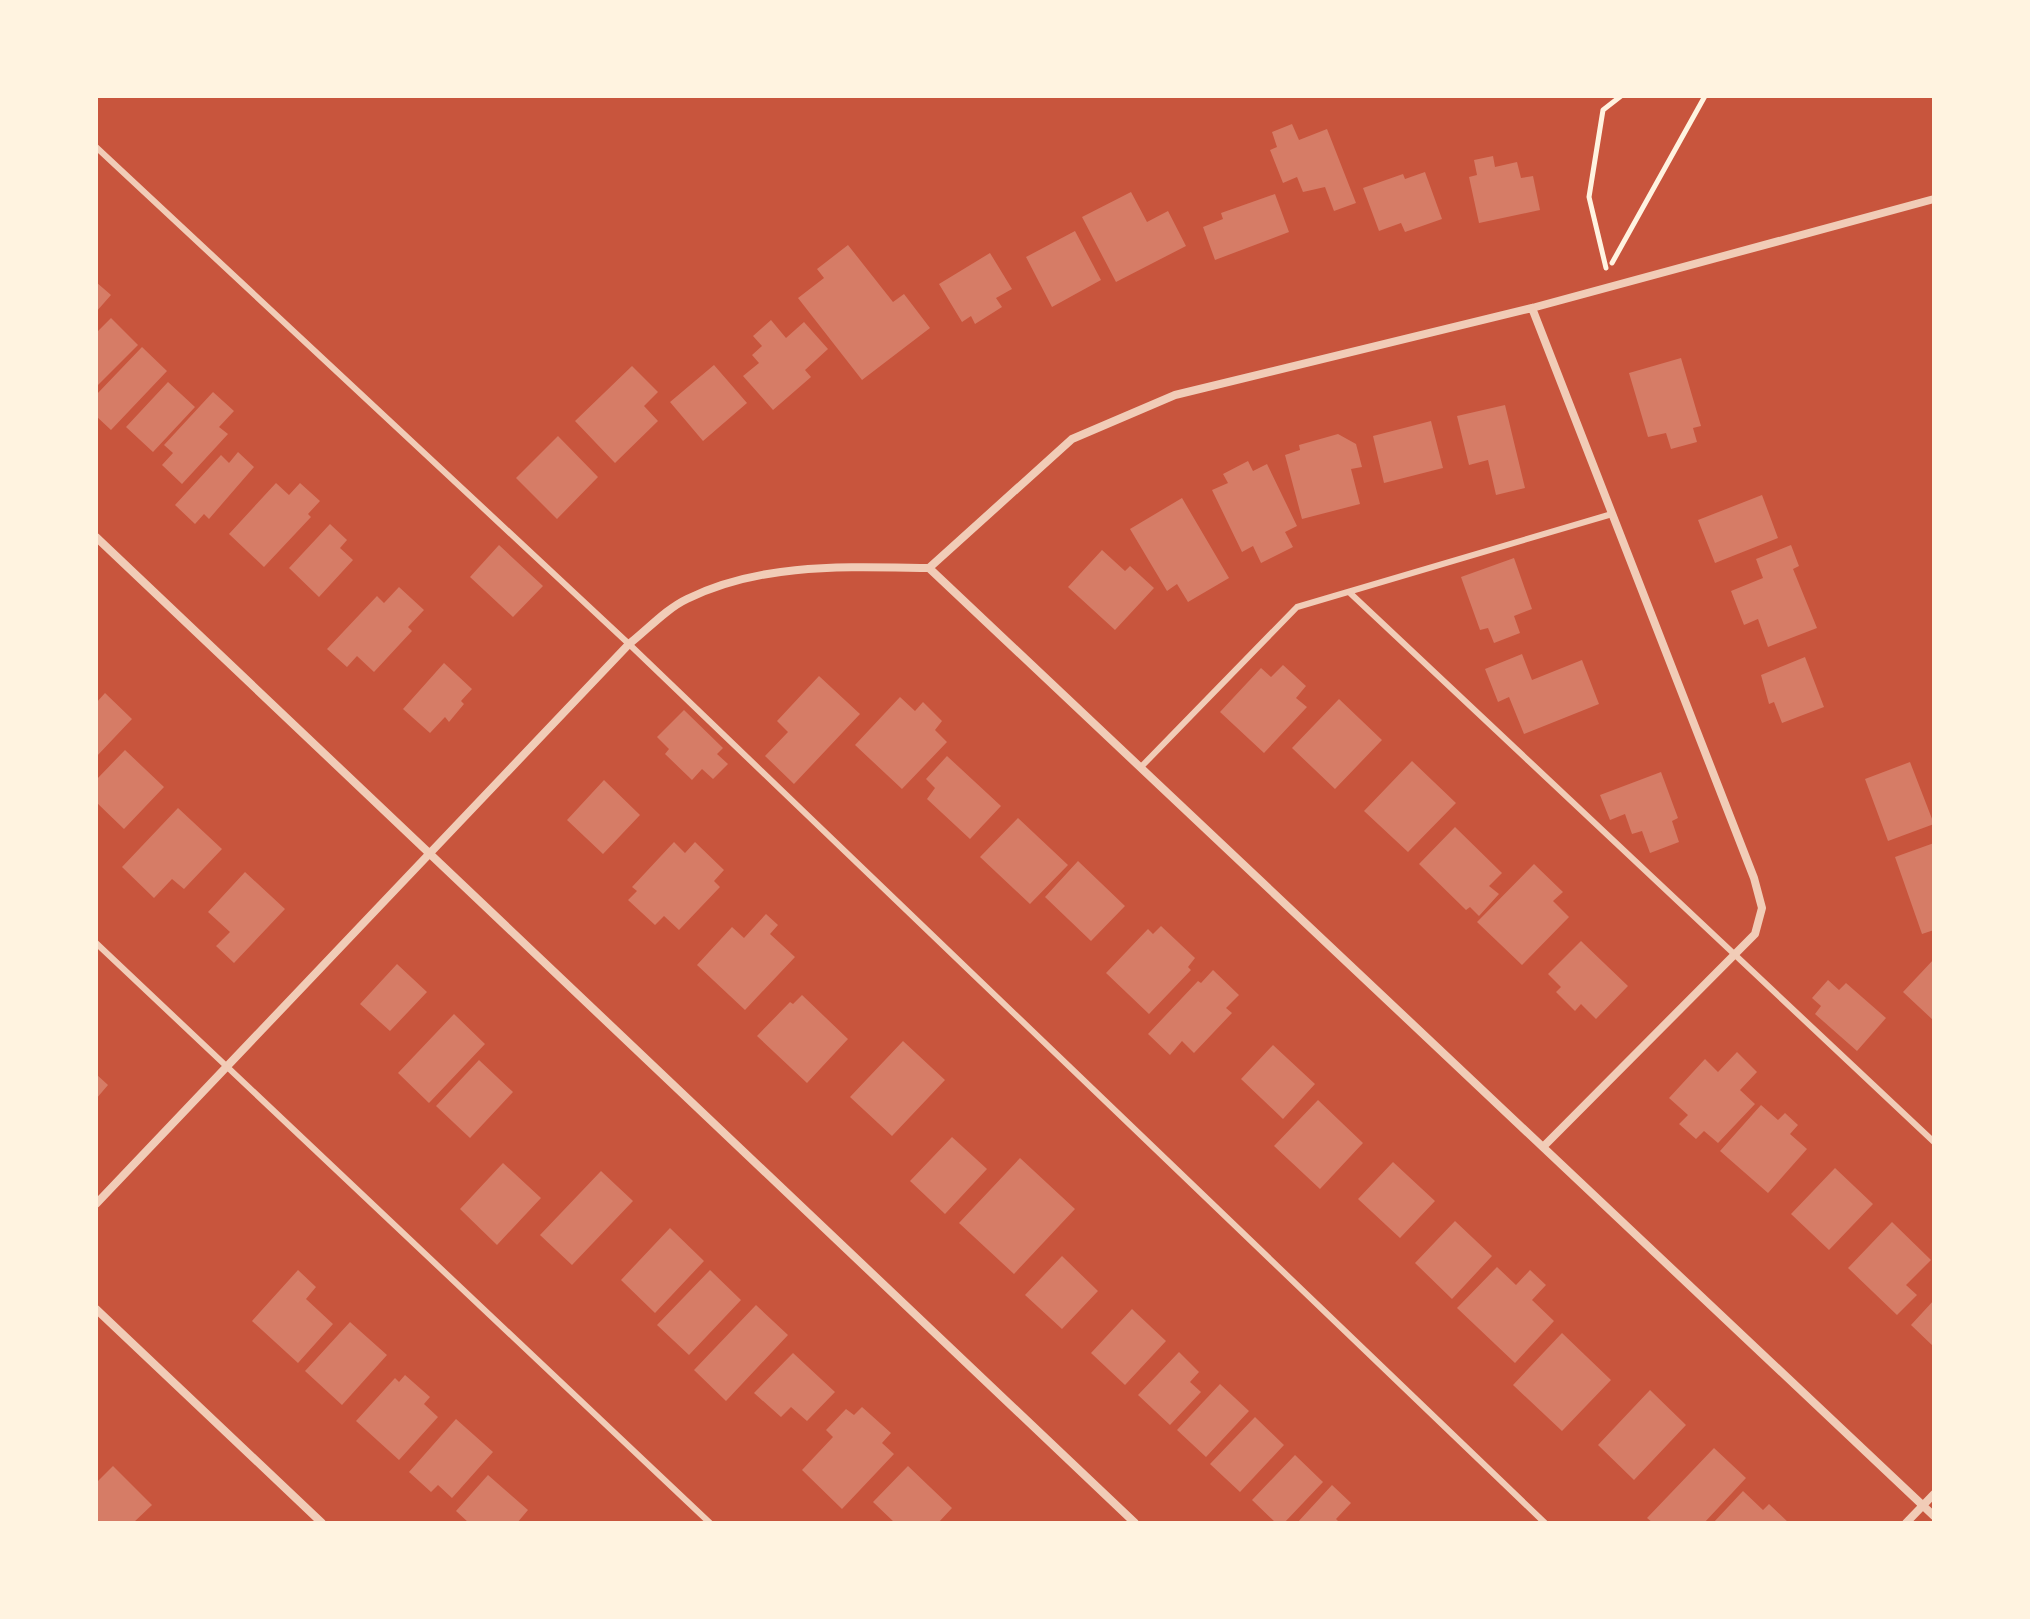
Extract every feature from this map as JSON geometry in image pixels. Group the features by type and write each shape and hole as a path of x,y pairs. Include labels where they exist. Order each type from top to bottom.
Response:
{"street":[{"path":"96,1204 629,644 684,599 732,582 782,571 929,568 1072,439 1175,395 1532,308 1934,199"},
{"path":"1532,308 1762,908 1755,934 1543,1147"},
{"path":"96,537 1135,1523"},
{"path":"929,568 1934,1516"},
{"path":"96,1309 322,1523"},
{"path":"1906,1523 1934,1494"}],"lane":[{"path":"96,147 629,644 1545,1523"},
{"path":"1141,767 1297,607 1612,514"},
{"path":"1349,592 1934,1142"},
{"path":"96,943 710,1523"}],"path":[{"path":"1611,287 1589,197 1603,110 1621,96"},
{"path":"1607,272 1705,96"}],"building":[{"path":"1292,124 1299,140 1327,129 1356,203 1334,211 1325,187 1303,192 1297,177 1283,183 1270,150 1277,147 1272,132"},
{"path":"1493,156 1495,167 1517,162 1521,178 1533,176 1540,210 1479,223 1469,177 1477,175 1474,160"},
{"path":"1425,172 1442,219 1405,232 1401,223 1379,231 1363,188 1403,174 1405,179"},
{"path":"1131,192 1147,222 1168,211 1186,246 1116,282 1082,217"},
{"path":"1275,194 1289,232 1215,260 1203,227 1223,219 1221,213"},
{"path":"1075,231 1101,280 1052,307 1026,257"},
{"path":"848,245 893,302 904,294 930,328 862,380 798,298 824,278 817,269"},
{"path":"990,253 1012,289 996,298 1002,307 975,324 971,316 962,322 939,284"},
{"path":"96,282 111,295 96,312"},
{"path":"111,318 138,345 96,387 96,333"},
{"path":"771,320 786,338 804,322 828,349 805,370 811,377 773,410 743,376 759,363 752,355 762,346 753,336"},
{"path":"142,347 167,371 111,430 96,416 96,395"},
{"path":"1681,358 1701,426 1693,428 1697,442 1671,449 1666,433 1648,437 1629,373"},
{"path":"714,365 747,403 703,441 670,402"},
{"path":"632,366 658,392 644,406 658,421 615,463 575,421"},
{"path":"168,382 195,407 153,452 126,427"},
{"path":"213,392 234,411 219,427 228,434 182,484 162,465 173,453 164,445"},
{"path":"1505,405 1525,488 1496,495 1488,460 1469,465 1457,416"},
{"path":"1431,421 1443,468 1384,483 1373,436"},
{"path":"1338,434 1356,444 1362,467 1351,469 1360,504 1302,519 1285,455 1300,450 1299,445"},
{"path":"558,436 598,477 557,519 516,478"},
{"path":"238,452 254,467 209,519 204,514 195,524 175,505 221,455 229,463"},
{"path":"1248,461 1253,471 1267,464 1297,526 1285,532 1293,547 1261,563 1253,546 1242,552 1212,490 1228,483 1223,474"},
{"path":"276,483 289,495 300,483 320,501 308,514 311,517 264,567 229,534"},
{"path":"1762,495 1778,538 1715,563 1698,520"},
{"path":"1182,498 1229,578 1188,602 1177,584 1167,591 1130,529"},
{"path":"330,524 347,540 340,548 353,560 319,597 289,568"},
{"path":"499,545 543,586 513,617 470,577"},
{"path":"1791,545 1799,566 1793,569 1817,628 1768,647 1758,619 1744,625 1731,591 1763,578 1756,559"},
{"path":"1102,550 1125,571 1130,566 1154,588 1115,630 1068,587"},
{"path":"1514,558 1532,609 1514,616 1520,633 1494,643 1488,628 1480,630 1461,577"},
{"path":"399,587 424,610 408,627 412,631 374,672 357,656 347,667 327,649 377,596 384,603"},
{"path":"1522,654 1532,680 1582,660 1599,704 1524,734 1509,697 1498,702 1485,669"},
{"path":"1805,657 1824,707 1782,723 1774,702 1769,704 1761,675"},
{"path":"444,663 472,689 449,722 445,717 430,733 403,709"},
{"path":"1283,665 1306,686 1296,698 1307,707 1264,753 1220,712 1261,668 1271,677"},
{"path":"819,676 860,714 794,784 765,756 788,732 777,721"},
{"path":"105,693 132,719 96,757 96,703"},
{"path":"900,697 915,711 923,702 942,721 935,730 947,742 902,789 855,745"},
{"path":"1339,699 1382,740 1335,789 1292,748"},
{"path":"684,710 723,748 717,754 728,764 713,779 702,769 692,780 665,754 669,749 657,737"},
{"path":"125,750 164,787 124,829 96,802 96,780"},
{"path":"947,756 1001,806 970,839 927,799 935,788 926,779"},
{"path":"1412,761 1456,803 1408,852 1364,811"},
{"path":"1910,762 1934,824 1888,841 1865,779"},
{"path":"1661,772 1678,818 1672,821 1679,842 1650,853 1642,831 1632,834 1625,814 1610,820 1600,795"},
{"path":"604,780 640,815 603,854 567,820"},
{"path":"178,808 222,849 184,889 172,879 154,898 122,867"},
{"path":"1018,818 1068,865 1030,904 980,857"},
{"path":"1455,827 1502,873 1489,886 1499,894 1479,916 1470,907 1466,910 1419,864"},
{"path":"674,842 685,853 695,842 724,870 714,881 720,887 679,930 664,916 655,925 628,900 637,891 632,887"},
{"path":"1934,843 1934,930 1922,934 1895,857"},
{"path":"1078,861 1125,906 1091,941 1045,897"},
{"path":"1534,864 1563,892 1553,901 1569,917 1522,965 1477,922"},
{"path":"245,872 285,909 234,963 216,946 230,932 208,912"},
{"path":"766,914 778,925 770,934 795,957 745,1010 697,965 732,927 744,938"},
{"path":"1161,926 1195,958 1188,967 1191,970 1149,1014 1106,973 1148,929 1153,934"},
{"path":"1581,941 1628,986 1596,1019 1581,1004 1575,1011 1556,992 1561,987 1548,974"},
{"path":"1934,959 1934,1021 1903,992"},
{"path":"397,964 427,992 390,1031 360,1004"},
{"path":"1213,970 1239,995 1226,1008 1232,1013 1194,1053 1182,1041 1170,1055 1148,1034 1198,981 1201,983"},
{"path":"1828,980 1839,990 1846,983 1886,1018 1857,1051 1815,1014 1821,1006 1812,998"},
{"path":"802,995 848,1039 807,1083 757,1036 790,1002 793,1004"},
{"path":"454,1014 485,1044 429,1103 398,1073"},
{"path":"903,1041 945,1080 892,1136 850,1097"},
{"path":"1273,1045 1315,1084 1283,1119 1241,1079"},
{"path":"1737,1052 1757,1072 1740,1090 1755,1104 1718,1143 1704,1131 1696,1139 1679,1124 1688,1115 1669,1098 1705,1059 1718,1072"},
{"path":"479,1060 513,1092 470,1138 436,1106"},
{"path":"96,1074 108,1085 96,1099"},
{"path":"1318,1100 1363,1143 1320,1189 1274,1146"},
{"path":"1761,1105 1778,1120 1785,1113 1798,1125 1790,1134 1807,1149 1768,1193 1720,1151"},
{"path":"952,1137 987,1169 945,1214 910,1181"},
{"path":"1020,1158 1075,1209 1014,1274 959,1223"},
{"path":"1393,1162 1435,1201 1400,1238 1358,1199"},
{"path":"503,1163 541,1198 497,1245 460,1209"},
{"path":"1835,1168 1873,1204 1829,1250 1791,1214"},
{"path":"601,1171 633,1201 572,1265 540,1235"},
{"path":"1455,1221 1492,1256 1452,1299 1415,1263"},
{"path":"1892,1222 1931,1260 1906,1285 1917,1295 1897,1315 1848,1268"},
{"path":"670,1228 704,1261 655,1313 621,1280"},
{"path":"1062,1256 1098,1291 1062,1329 1025,1295"},
{"path":"1497,1267 1516,1285 1530,1270 1546,1285 1532,1300 1554,1321 1515,1363 1457,1308"},
{"path":"298,1270 316,1287 306,1299 333,1324 298,1363 252,1321"},
{"path":"710,1270 741,1300 689,1355 657,1325"},
{"path":"1934,1300 1934,1347 1911,1325"},
{"path":"756,1305 788,1335 726,1401 694,1370"},
{"path":"1132,1309 1166,1341 1125,1385 1091,1353"},
{"path":"350,1322 387,1355 342,1405 305,1371"},
{"path":"1562,1333 1611,1380 1562,1431 1513,1385"},
{"path":"1179,1352 1199,1372 1190,1382 1201,1392 1170,1425 1138,1395"},
{"path":"793,1353 835,1392 807,1421 791,1407 781,1417 754,1393"},
{"path":"405,1375 430,1397 424,1404 438,1417 399,1460 356,1421 395,1378 399,1382"},
{"path":"1220,1384 1249,1411 1206,1457 1177,1430"},
{"path":"1650,1390 1686,1425 1634,1480 1598,1445"},
{"path":"862,1407 891,1433 882,1443 894,1454 842,1509 802,1470 833,1437 826,1430 846,1409 854,1415"},
{"path":"1255,1417 1284,1445 1240,1492 1210,1464"},
{"path":"456,1419 493,1452 452,1498 438,1485 431,1492 409,1472"},
{"path":"1714,1448 1746,1478 1704,1523 1653,1523 1647,1518"},
{"path":"1295,1455 1323,1482 1284,1523 1276,1523 1252,1500"},
{"path":"113,1466 152,1505 133,1523 96,1521 96,1483"},
{"path":"908,1466 952,1508 938,1523 895,1523 873,1502"},
{"path":"488,1475 528,1510 517,1523 469,1523 456,1511"},
{"path":"1332,1485 1351,1503 1336,1519 1340,1523 1297,1523"},
{"path":"1743,1491 1763,1510 1769,1504 1789,1523 1713,1523"}]}
